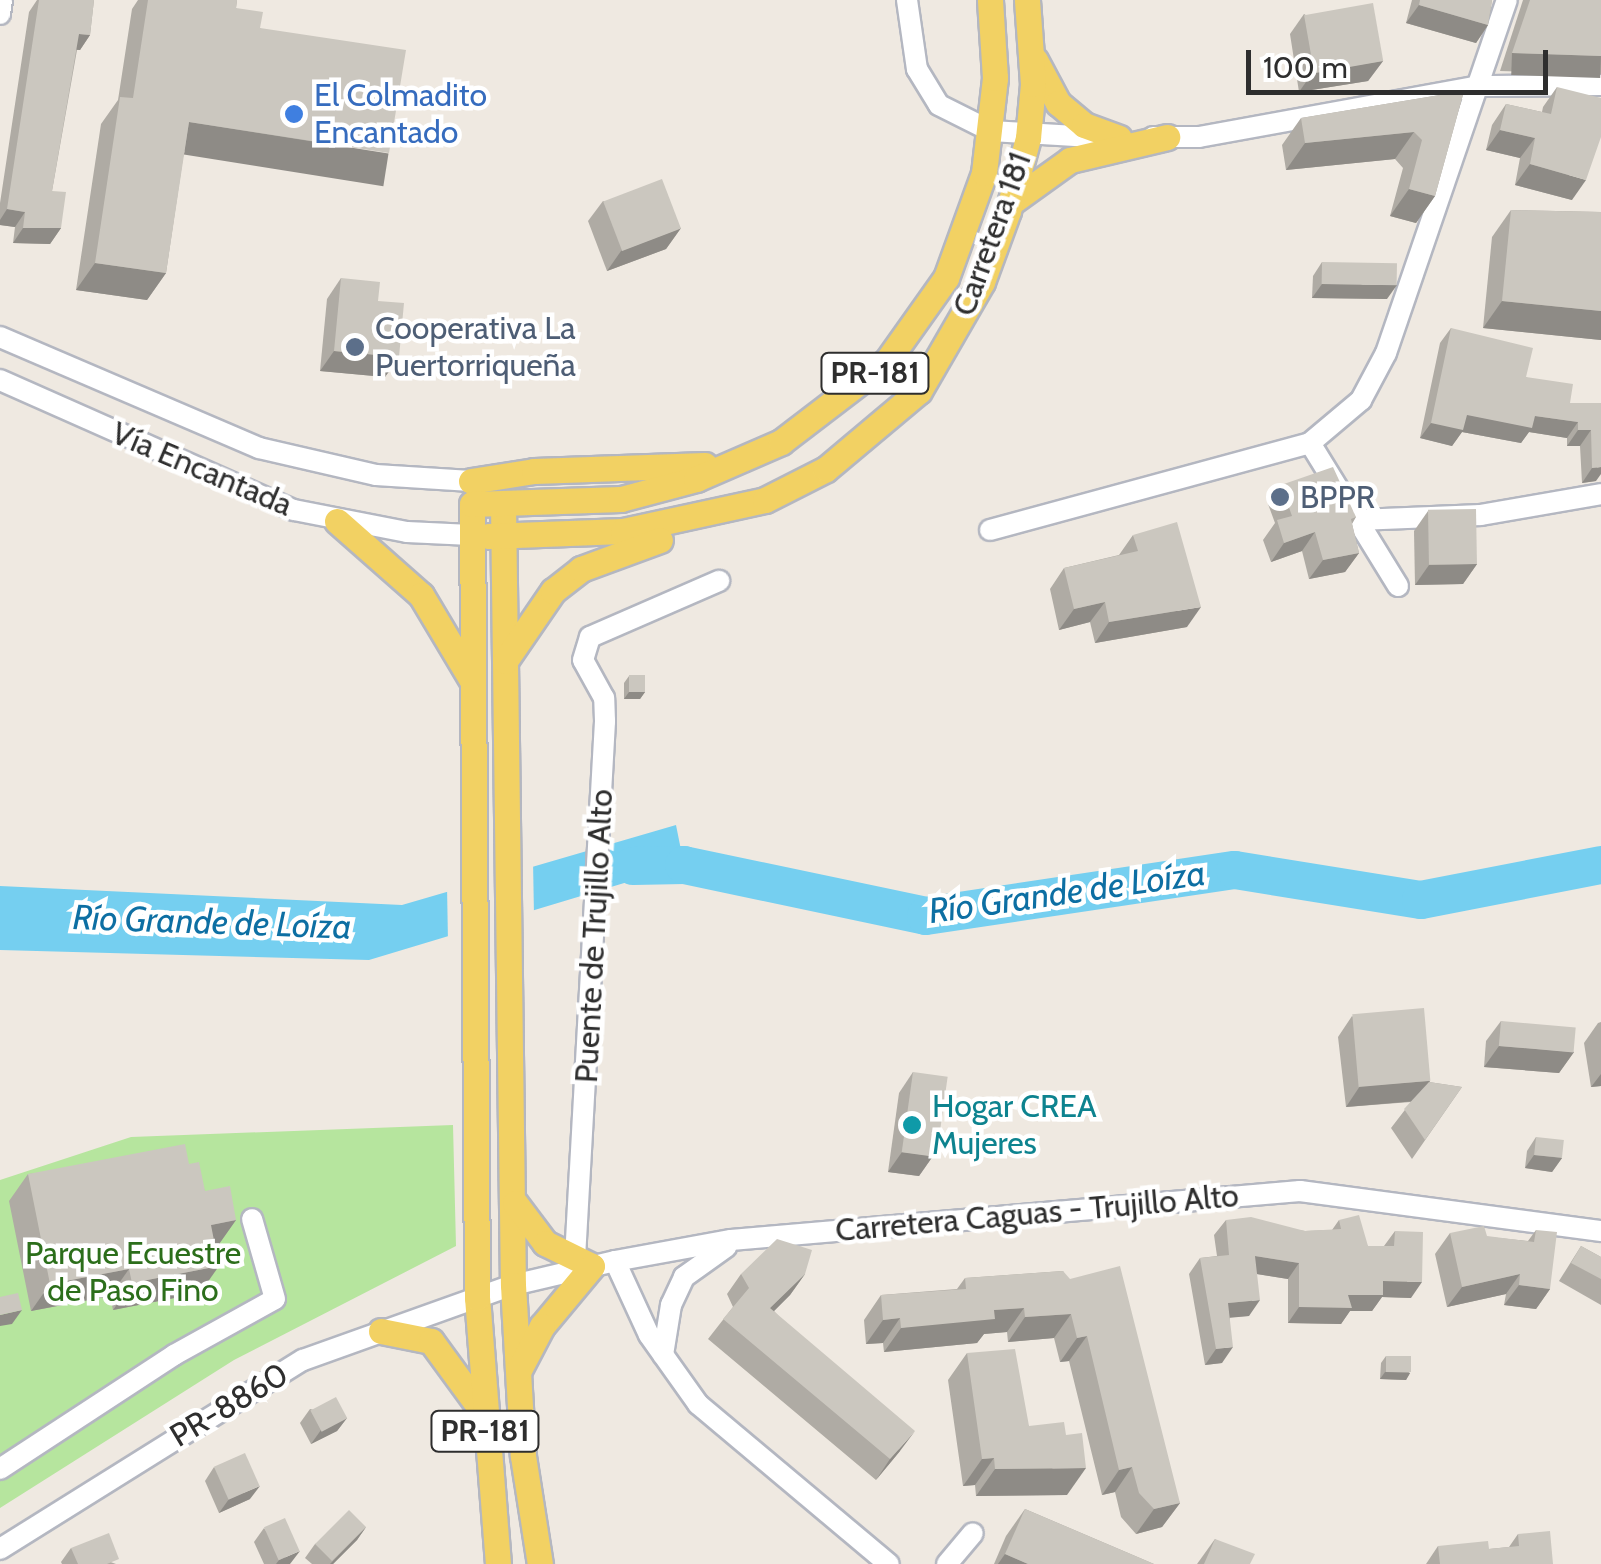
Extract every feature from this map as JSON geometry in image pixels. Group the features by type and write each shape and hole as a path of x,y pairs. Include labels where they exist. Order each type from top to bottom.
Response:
{"main road":[{"name":"Carretera 181","path":"472,492 503,504 621,499 742,462 822,417 904,344 958,254 991,131 990,0"},
{"name":"Carretera 181","path":"472,535 624,531 765,500 826,468 919,391 982,282 1028,138 1032,51 1027,0"},
{"path":"1032,51 1058,103 1084,125 1119,138"},
{"path":"1010,203 1070,160 1167,137"},
{"path":"472,492 534,471 742,462"},
{"name":"PR-181","path":"472,492 477,1298 498,1564"},
{"path":"503,665 532,614 582,569 630,547 714,525 765,500"},
{"name":"PR-181","path":"503,504 515,1203 513,1285 518,1372 540,1564"},
{"path":"338,522 413,586 472,689"},
{"path":"515,1203 528,1228 594,1262 542,1326 518,1372"},
{"path":"381,1331 431,1341 484,1414"}],"street":[{"path":"0,14 2,0"},
{"path":"906,0 923,86 939,105 991,131 1028,138 1167,137 1480,86 1601,85"},
{"path":"990,530 1310,443 1361,400 1386,353 1507,0"},
{"name":"Vía Encantada","path":"0,338 259,448 472,492"},
{"name":"Vía Encantada","path":"0,380 256,497 338,522 472,535"},
{"path":"1310,443 1398,586"},
{"path":"1358,520 1481,515 1601,494"},
{"name":"Puente de Trujillo Alto","path":"594,1262 586,1104 604,698 583,660 590,637 719,581"},
{"name":"Carretera Caguas - Trujillo Alto","path":"477,1298 594,1262 744,1239 1300,1191 1601,1231"},
{"path":"0,1469 174,1355 275,1298 252,1219"},
{"path":"663,1355 671,1305 684,1277 744,1239"},
{"path":"594,1262 698,1404 889,1564"},
{"name":"PR-8860","path":"0,1549 303,1360 477,1298"},
{"path":"946,1564 973,1533"}],"green space":[{"name":"Parque Ecuestre de Paso Fino","path":"453,1125 456,1246 234,1360 0,1508 0,1180 131,1137"}],"water":[{"path":"676,825 684,865 369,960 0,950 0,886 402,905"}],"pier":[{"path":"533,861 534,916 448,942 447,886"}],"building":[{"path":"39,0 94,0 90,35 79,34 52,191 66,192 61,228 23,228 25,212 7,209"},
{"path":"148,0 237,0 236,8 263,12 260,28 406,50 389,153 189,122 166,273 95,263 120,97 133,98"},
{"path":"1420,0 1492,0 1488,25 1419,5"},
{"path":"1530,0 1601,0 1601,56 1512,53"},
{"path":"1373,3 1383,61 1314,73 1304,15"},
{"path":"1557,87 1601,98 1601,137 1586,180 1530,164 1535,138 1500,130 1506,104 1551,114"},
{"path":"1464,91 1435,196 1409,189 1422,140 1414,132 1305,143 1301,118"},
{"path":"662,179 681,228 622,251 603,202"},
{"path":"1511,210 1601,212 1601,311 1502,301"},
{"path":"1322,262 1397,263 1397,285 1322,284"},
{"path":"341,278 380,282 378,301 404,303 399,357 334,351"},
{"path":"1451,328 1533,348 1526,377 1573,384 1570,403 1601,403 1601,467 1592,468 1591,430 1578,430 1578,422 1535,416 1532,428 1467,415 1463,430 1431,423"},
{"path":"1333,467 1356,517 1351,519 1359,553 1323,560 1315,532 1284,543 1277,520 1292,516 1281,485"},
{"path":"1476,509 1477,564 1429,565 1428,510"},
{"path":"1177,522 1201,607 1109,622 1105,602 1074,609 1064,568 1138,551 1133,535"},
{"path":"629,675 645,675 645,692 629,692"},
{"path":"1424,1008 1430,1081 1359,1087 1352,1014"},
{"path":"1501,1021 1576,1028 1574,1052 1499,1046"},
{"path":"913,1072 948,1077 936,1157 902,1152"},
{"path":"1429,1082 1462,1087 1425,1140 1404,1109"},
{"path":"1536,1137 1564,1140 1562,1158 1534,1155"},
{"path":"185,1144 189,1164 199,1162 205,1191 230,1186 236,1220 211,1225 219,1266 132,1283 129,1269 50,1284 28,1174"},
{"path":"1359,1215 1368,1246 1394,1246 1395,1231 1423,1232 1422,1282 1383,1281 1383,1295 1348,1295 1352,1308 1299,1307 1299,1263 1255,1256 1260,1300 1228,1303 1233,1347 1216,1349 1200,1258 1229,1255 1226,1220 1251,1217 1305,1231 1341,1229 1339,1220"},
{"path":"1484,1226 1487,1236 1534,1242 1536,1230 1557,1232 1550,1289 1519,1285 1520,1274 1462,1287 1450,1233"},
{"path":"777,1239 812,1250 805,1274 770,1308 915,1431 890,1459 723,1319 749,1288 741,1274"},
{"path":"1581,1246 1601,1257 1601,1279 1571,1263"},
{"path":"1120,1266 1180,1503 1154,1509 1139,1493 1132,1467 1119,1470 1087,1336 1077,1338 1071,1314 1025,1317 1024,1308 994,1310 995,1319 901,1328 900,1318 883,1320 881,1295 966,1289 965,1278 1063,1271 1070,1279"},
{"path":"18,1293 22,1310 0,1315 0,1297"},
{"path":"1015,1349 1029,1426 1064,1422 1066,1435 1082,1433 1086,1468 995,1469 994,1458 982,1459 967,1353"},
{"path":"1386,1356 1411,1356 1411,1372 1386,1372"},
{"path":"336,1397 347,1418 322,1432 310,1411"},
{"path":"245,1453 260,1486 229,1500 214,1467"},
{"path":"1025,1509 1154,1564 1028,1564 1005,1554"},
{"path":"349,1510 366,1527 332,1561 315,1544"},
{"path":"285,1518 300,1551 279,1560 264,1527"},
{"path":"1550,1531 1553,1564 1440,1564 1438,1546 1488,1541 1489,1549 1519,1546 1518,1534"},
{"path":"109,1533 119,1559 107,1564 78,1564 71,1548"},
{"path":"1215,1539 1255,1554 1250,1564 1204,1564"}],"waterway":[{"name":"Río Grande de Loíza","path":"633,866 684,865 926,916 1235,870 1421,900 1601,865"}],"place":[{"name":"El Colmadito Encantado","path":"294,114"},
{"name":"Cooperativa La Puertorriqueña","path":"355,347"},
{"name":"BPPR","path":"1280,497"},
{"name":"Hogar CREA Mujeres","path":"912,1125"}]}
